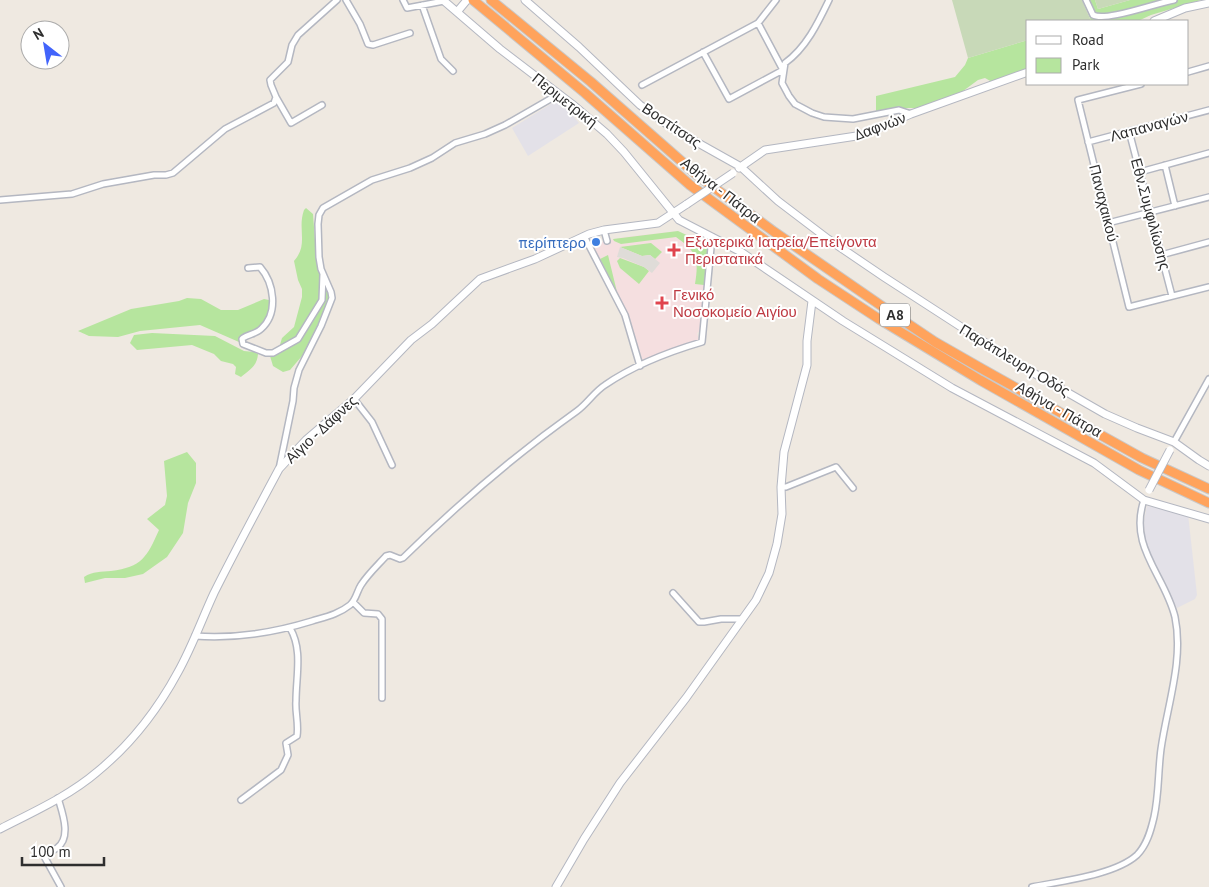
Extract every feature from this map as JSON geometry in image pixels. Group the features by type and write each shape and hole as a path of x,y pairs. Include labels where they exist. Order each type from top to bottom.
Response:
{"highway":[{"name":"Αθήνα - Πάτρα","path":"491,0 592,82 697,175 773,231 886,309 935,342 993,375 1142,458 1209,489"},
{"name":"Αθήνα - Πάτρα","path":"475,1 690,185 818,279 879,320 980,380 1139,470 1209,503"}],"street":[{"path":"322,105 291,123 270,85 270,80 288,62 295,39 301,31 337,0"},
{"path":"346,0 360,24 368,44 373,45 410,33"},
{"path":"403,0 407,8 443,0"},
{"name":"Περιμετρική","path":"443,0 500,49 607,134 638,169 673,214 686,225 751,258 812,301 952,388 1099,466 1144,500"},
{"path":"457,12 467,0"},
{"name":"Βοστίτσας","path":"525,0 579,47 628,94 663,123 741,167 772,196 828,239"},
{"path":"642,85 758,23 776,0"},
{"path":"829,0 819,20 796,55 785,63 782,83 790,99 795,104 824,117 853,118 898,110 911,114"},
{"path":"1086,0 1093,15 1102,18 1174,0"},
{"path":"1156,20 1185,8 1209,4"},
{"path":"422,5 441,59 454,71"},
{"path":"758,23 783,70"},
{"path":"703,52 729,99 783,70"},
{"path":"1189,72 1209,66"},
{"name":"Δαφνών","path":"733,173 765,150 863,135 911,114 1026,73"},
{"name":"Παναχαικού","path":"1137,85 1078,100 1129,307 1172,296"},
{"path":"278,469 299,370 321,326 332,298 319,257 318,224 319,215 323,208 372,180 410,168 432,158 455,143 485,134 505,125 559,94"},
{"path":"0,200 72,194 102,185 168,175 229,127 272,104 276,96"},
{"name":"Λαπαναγών","path":"1088,142 1209,110"},
{"name":"Εθν.Συμφιλίωσης","path":"1129,131 1172,296"},
{"path":"1140,172 1209,153"},
{"path":"1165,165 1175,206"},
{"name":"Αίγιο - Δάφνες","path":"0,829 58,798 96,773 140,728 160,703 173,680 222,578 278,469 301,445 354,399 411,340 432,324 477,280 535,259 584,236 604,230 658,223 733,173"},
{"path":"1108,223 1209,198"},
{"path":"604,230 606,241"},
{"path":"584,236 624,315 640,366"},
{"path":"195,636 234,637 261,634 290,628 332,615 353,602 361,584 386,556 403,558 462,502 526,448 580,409 603,386 674,350 702,342 712,237"},
{"name":"Παράπλευρη Οδός","path":"828,239 1023,367 1105,414 1174,442 1209,466"},
{"path":"1161,255 1209,242"},
{"path":"248,268 260,267 267,275 272,289 273,303 264,326 242,340 243,344 266,353 273,353 298,339 322,300 323,274"},
{"path":"1172,296 1209,287"},
{"path":"556,887 620,783 686,698 756,600 769,573 774,560 782,514 781,487 784,452 807,365 807,341 812,301"},
{"path":"1032,887 1106,871 1126,863 1142,849 1152,821 1178,643 1172,607 1148,557 1142,540 1140,520 1144,500 1209,379"},
{"path":"354,399 372,422 392,465"},
{"path":"781,487 786,487 836,467 853,488"},
{"path":"1144,500 1209,519"},
{"path":"672,593 699,622 742,619"},
{"path":"353,602 364,613 378,614 382,619 382,698"},
{"path":"240,800 281,770 288,756 286,743 297,736 295,703 298,659 294,635 290,628"},
{"path":"58,798 65,832 60,846 49,852 45,858 61,887"}],"shaded area":[{"path":"559,99 579,123 528,156 512,128"},
{"name":"Γενικό Νοσοκομείο Αιγίου","path":"678,231 708,245 700,331 697,333 699,340 673,348 643,362 628,314 592,244 624,237"},
{"path":"620,247 642,256 650,255 660,263 652,273 644,267 617,257"},
{"path":"1147,506 1188,514 1197,595 1195,599 1177,608 1150,557 1145,542 1144,521"}],"green space":[{"path":"952,0 1082,0 1091,20 1026,20 1026,41 968,58"},
{"path":"1083,0 1095,0 1098,9 1130,0 1201,0 1140,20 1091,20"},
{"path":"1095,0 1130,0 1098,9"},
{"path":"1026,41 1026,69 992,82 985,78 978,80 959,94 918,108 897,108 876,112 876,96 955,77 968,58"},
{"path":"306,208 313,214 317,266 326,285 329,298 325,313 308,349 290,370 283,372 273,366 270,356 279,348 282,338 294,327 302,297 302,289 294,261 301,249 302,217"},
{"path":"678,231 708,245 704,285 695,284 697,268 695,257 688,247 676,237 621,244 613,239"},
{"path":"651,243 662,252 655,259 650,255 642,256 620,247"},
{"path":"608,255 617,292 600,259"},
{"path":"620,258 644,267 649,271 639,284 620,268 617,261"},
{"path":"187,298 201,299 221,310 238,310 264,299 269,300 271,303 261,327 245,334 239,342 200,325 140,331 118,337 89,336 78,331 131,309"},
{"path":"152,333 215,336 244,351 258,354 256,362 241,377 235,374 236,367 233,364 221,361 214,354 192,345 137,350 130,343 134,335"},
{"path":"187,452 196,463 196,483 188,503 183,533 167,557 143,574 125,578 105,578 85,583 84,577 87,575 130,567 147,554 159,530 147,519 165,505 167,496 164,461"}],"place":[{"name":"περίπτερο","path":"596,242"},
{"name":"Εξωτερικά Ιατρεία/Επείγοντα Περιστατικά","path":"674,250"},
{"name":"Γενικό Νοσοκομείο Αιγίου","path":"662,303"}]}
